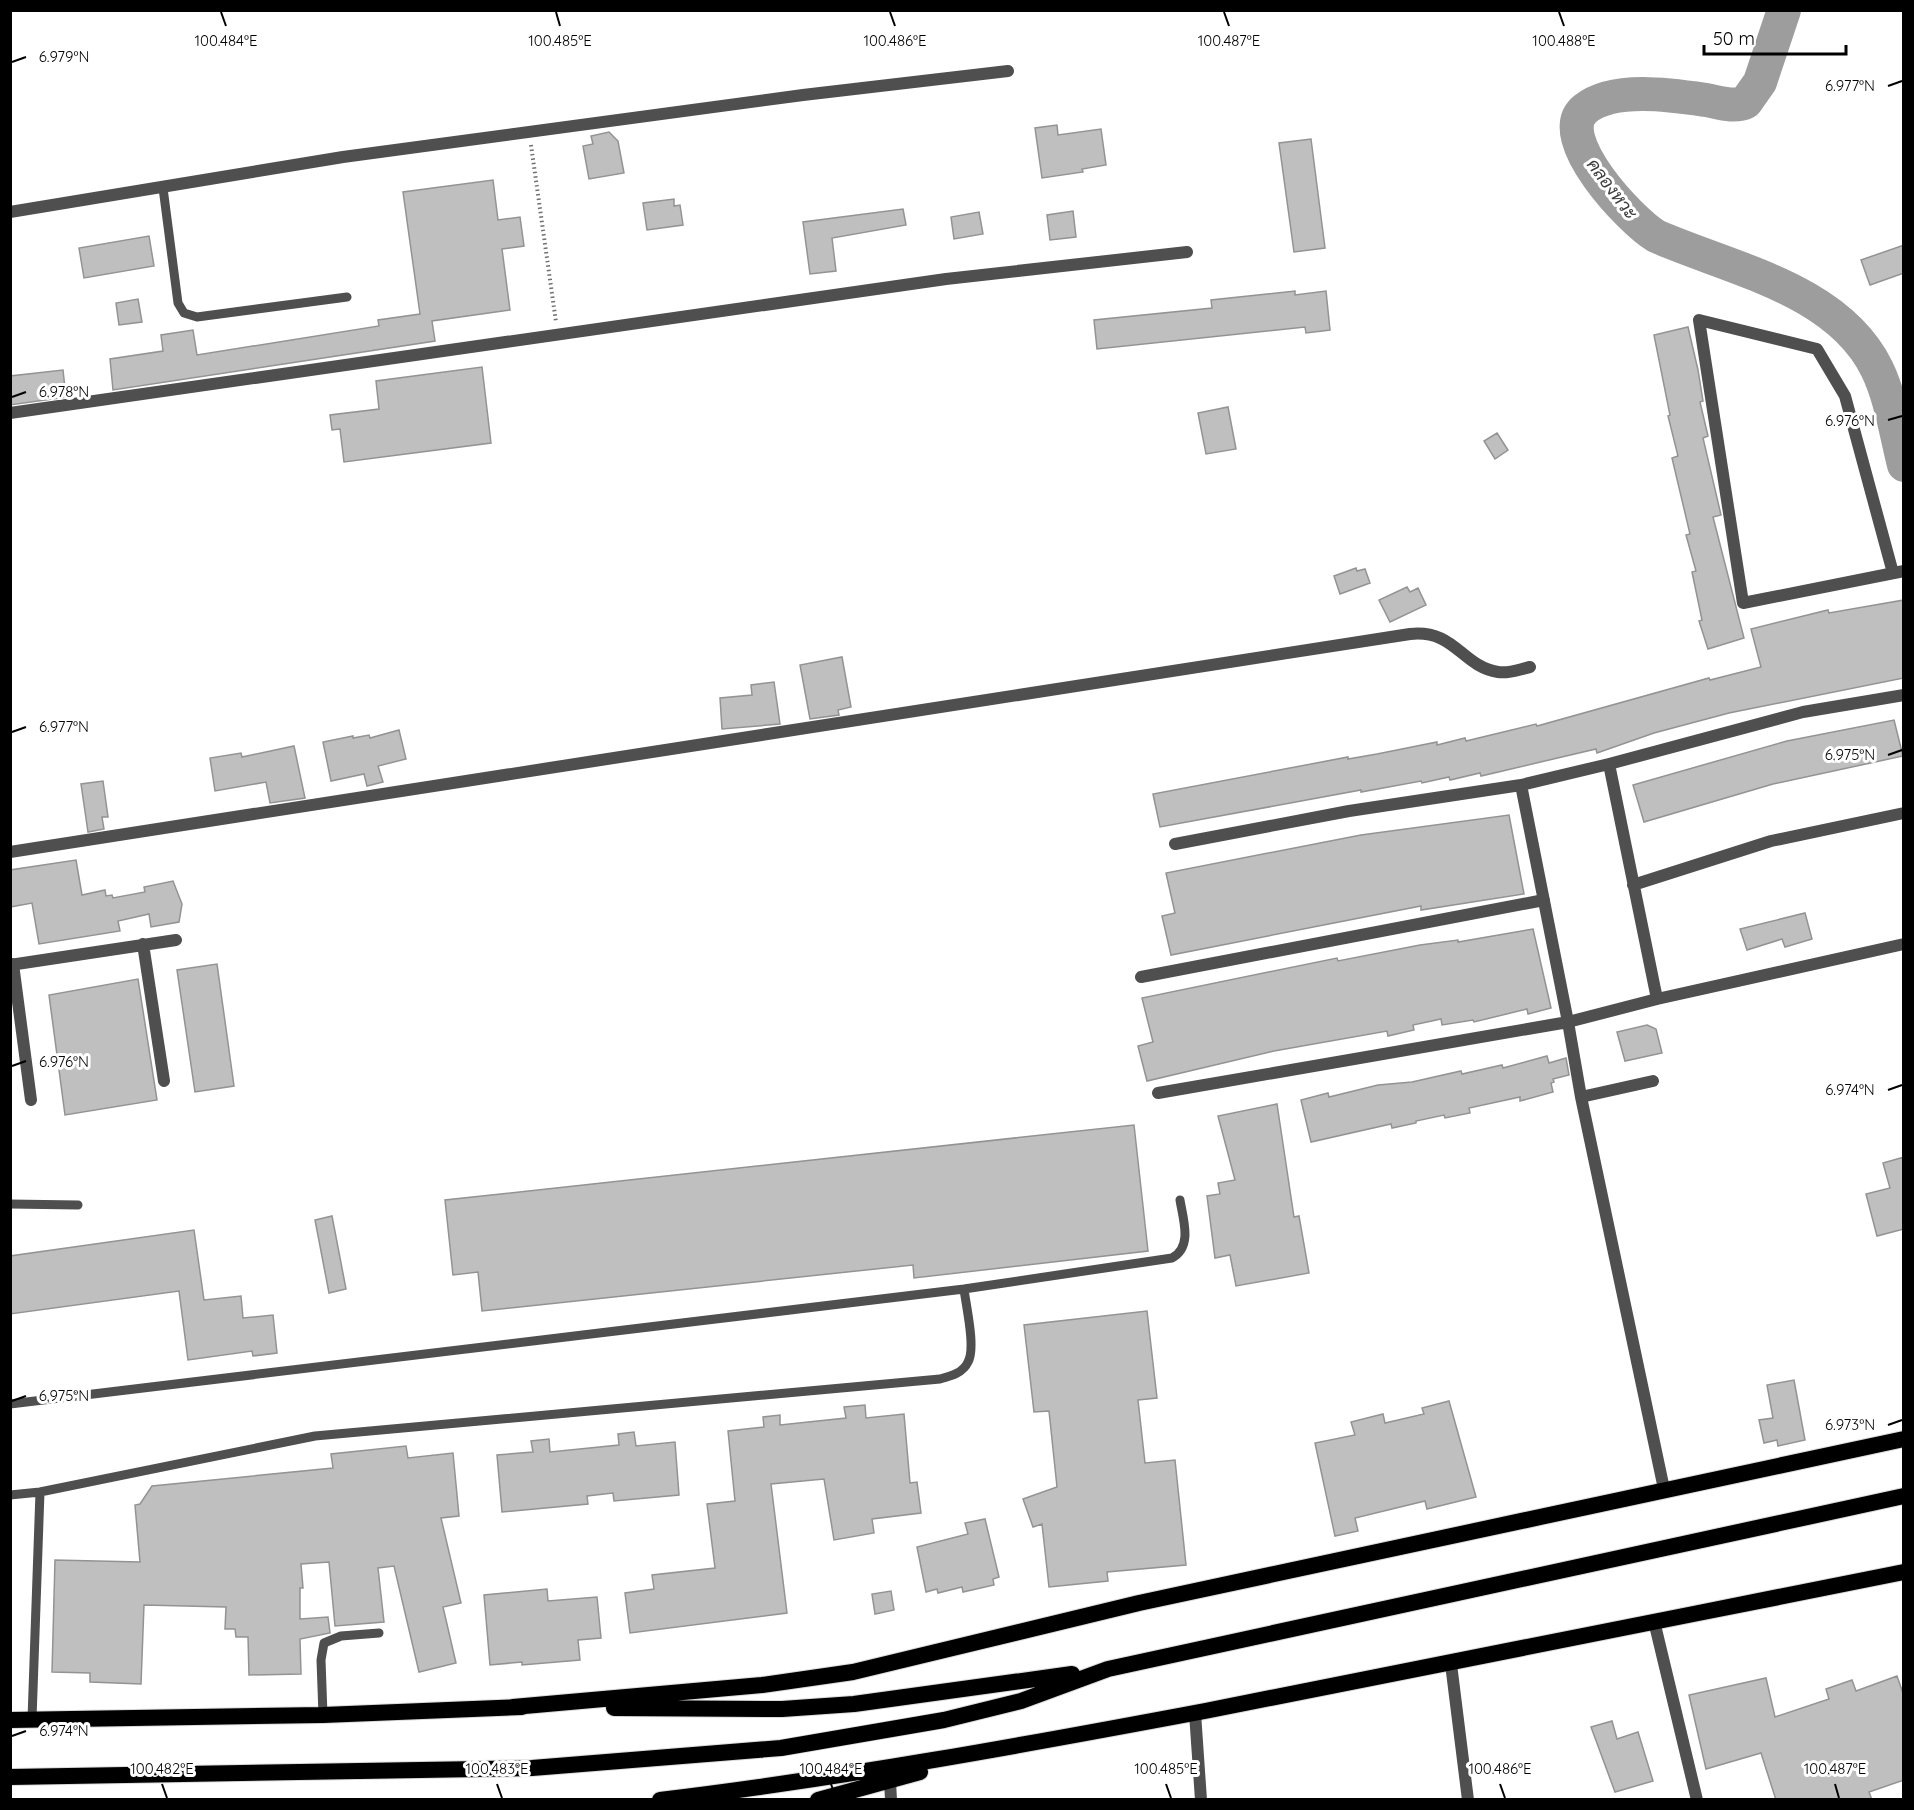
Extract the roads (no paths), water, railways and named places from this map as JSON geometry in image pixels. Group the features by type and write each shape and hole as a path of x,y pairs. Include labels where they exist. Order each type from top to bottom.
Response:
{"highway":[{"path":"10,1720 323,1715 513,1707 762,1685 853,1672 1139,1603 1904,1439"},
{"path":"513,1707 782,1709 927,1696 1108,1669 1904,1496"},
{"path":"660,1800 786,1785 981,1754 1451,1664 1904,1572"},
{"path":"10,1777 190,1776 532,1768 781,1748 944,1720 1021,1701 1108,1669"},
{"path":"818,1800 981,1754"}],"street":[{"path":"10,212 343,157 1008,71"},
{"path":"10,413 946,279 1187,252"},
{"path":"1699,320 1816,349 1845,396 1898,572 1743,603 1699,320"},
{"path":"10,852 1423,632 1441,637 1477,664 1496,672 1506,673 1530,667"},
{"path":"1175,844 1349,811 1521,785 1803,712 1904,695"},
{"path":"1609,764 1657,999"},
{"path":"1521,785 1581,1097 1664,1490"},
{"path":"1633,885 1770,841 1904,813"},
{"path":"1141,977 1544,900"},
{"path":"31,1100 12,964 176,940"},
{"path":"143,944 164,1080"},
{"path":"1158,1093 1568,1022 1657,999 1904,944"},
{"path":"1581,1097 1653,1081"},
{"path":"1654,1622 1697,1800"},
{"path":"1451,1664 1468,1800"},
{"path":"1195,1713 1201,1800"},
{"path":"890,1781 891,1800"}],"lane":[{"path":"163,188 178,303 184,314 197,317 347,297"},
{"path":"10,1404 964,1289 1172,1258 1182,1251 1186,1242 1180,1200"},
{"path":"10,1204 78,1205"},
{"path":"10,1494 40,1492 315,1436 940,1379 958,1373 969,1362 971,1347 964,1289"},
{"path":"32,1719 40,1492"},
{"path":"323,1715 321,1660 324,1643 341,1636 380,1633"}],"waterway":[{"name":"คลองหวะ","path":"1784,10 1760,82 1746,102 1731,105 1692,98 1643,94 1611,97 1585,109 1577,122 1578,139 1586,158 1614,197 1656,236 1780,285 1810,300 1837,319 1859,342 1877,369 1890,404 1904,465"}]}
